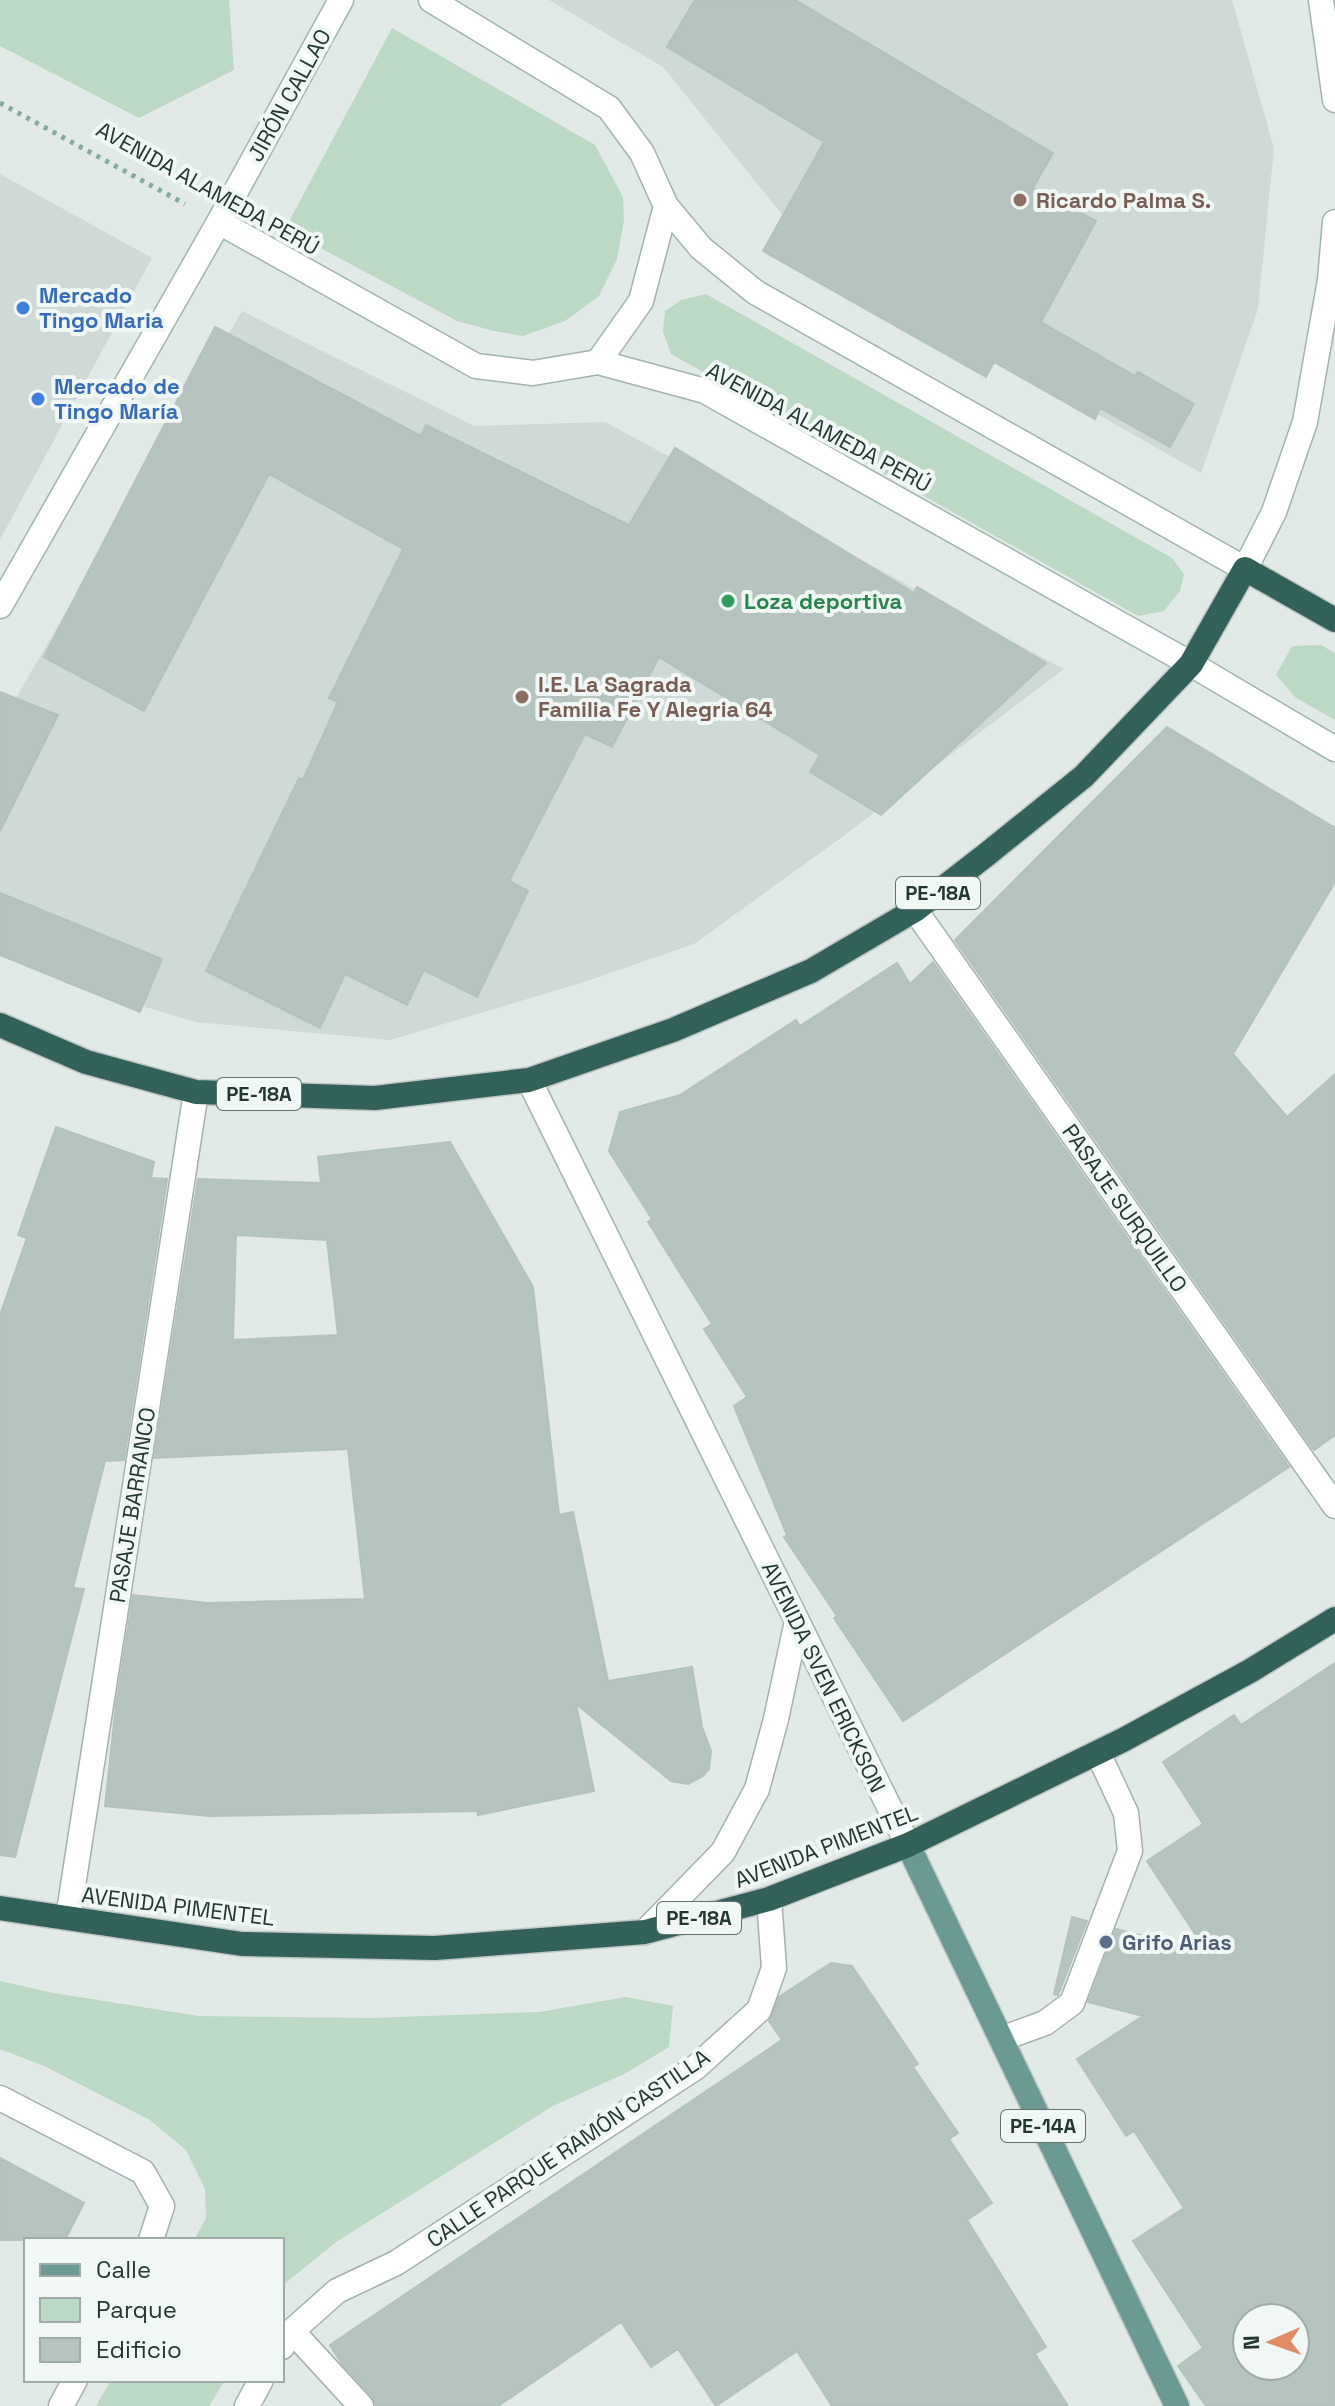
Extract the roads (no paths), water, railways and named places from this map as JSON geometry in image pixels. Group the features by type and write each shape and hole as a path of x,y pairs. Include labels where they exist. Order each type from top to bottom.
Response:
{"highway":[{"path":"1245,569 1335,620"},
{"name":"PE-18A","path":"0,1025 86,1062 196,1092 375,1098 529,1080 673,1030 811,971 915,910 1084,776 1191,664 1245,569"},
{"name":"AVENIDA PIMENTEL","path":"0,1908 257,1945 435,1948 645,1932 769,1899 908,1845 1098,1753 1250,1671 1335,1619"}],"main road":[{"name":"AVENIDA SVEN ERICKSON","path":"908,1845 1177,2406"}],"street":[{"name":"JIRÓN CALLAO","path":"0,606 219,222 341,0"},
{"path":"431,0 609,108 642,153 666,206 701,248 755,292 1245,569 1274,512 1305,422 1330,280 1335,222"},
{"path":"1321,0 1335,100"},
{"path":"598,362 641,301 666,206"},
{"name":"AVENIDA ALAMEDA PERÚ","path":"219,222 476,366 533,373 598,362 705,391 1191,664 1335,749"},
{"name":"PASAJE SURQUILLO","path":"915,910 1335,1506"},
{"name":"AVENIDA SVEN ERICKSON","path":"529,1080 908,1845"},
{"name":"PASAJE BARRANCO","path":"68,1918 196,1092"},
{"path":"645,1932 723,1852 757,1789 797,1621"},
{"path":"1001,2039 1045,2023 1072,2003 1130,1851 1126,1813 1098,1753"},
{"name":"CALLE PARQUE RAMÓN CASTILLA","path":"287,2339 337,2291 396,2263 695,2068 759,2010 774,1968 769,1899"},
{"path":"0,2098 143,2172 162,2206 152,2238"},
{"path":"287,2339 361,2406"},
{"path":"61,2406 74,2382"},
{"path":"247,2406 260,2382"}],"place":[{"name":"Ricardo Palma S.","path":"1020,200"},
{"name":"Mercado Tingo Maria","path":"23,308"},
{"name":"Mercado de Tingo María","path":"38,399"},
{"name":"Loza deportiva","path":"728,601"},
{"name":"I.E. La Sagrada Familia Fe Y Alegria 64","path":"522,697"},
{"name":"Grifo Arias","path":"1106,1942"}]}
